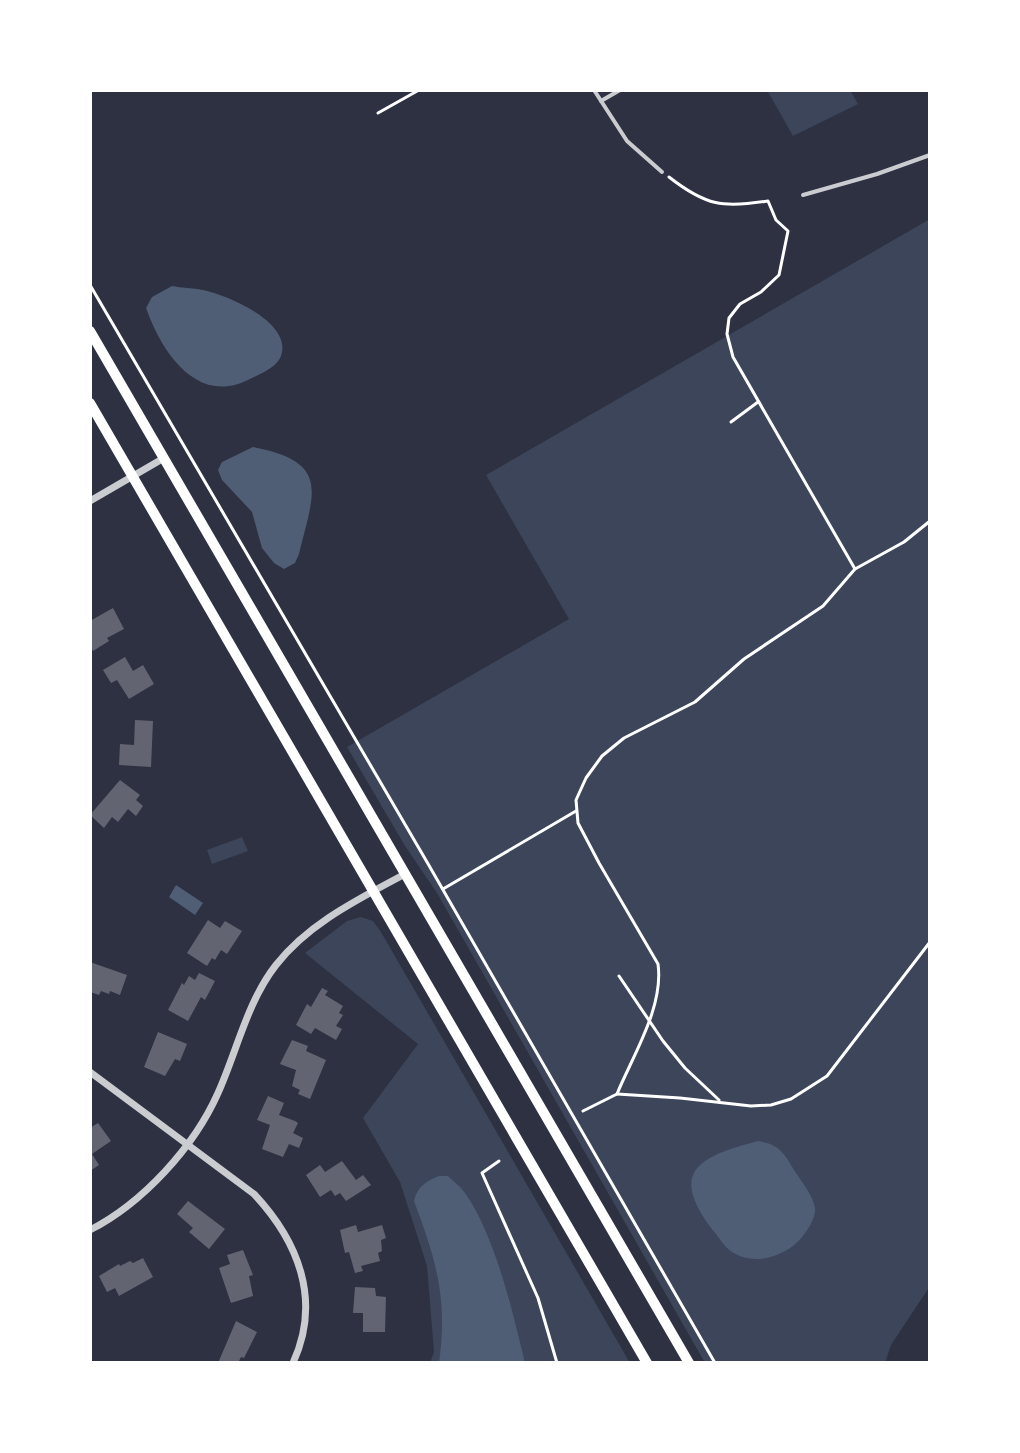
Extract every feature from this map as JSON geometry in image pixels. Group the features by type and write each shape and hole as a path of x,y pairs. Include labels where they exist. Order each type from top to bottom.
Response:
{"main road":[{"path":"90,331 689,1363"},
{"path":"90,403 647,1363"}],"street":[{"path":"90,501 164,458"},
{"path":"90,1230 131,1202 188,1144 217,1096 256,999 274,967 294,944 324,921 405,874"},
{"path":"90,1072 254,1194 275,1216 301,1268 305,1300 303,1330 293,1363"}],"lane":[{"path":"594,90 627,141 662,172"},
{"path":"601,101 620,90"},
{"path":"803,195 930,155"}],"path":[{"path":"378,113 419,90"},
{"path":"662,172 699,199 716,204 735,206 768,201 776,220 788,231 779,275 761,292 740,304 729,318 727,334 733,357 855,569"},
{"path":"90,285 443,889 715,1363"},
{"path":"731,422 758,402"},
{"path":"617,1094 648,1020 660,979 658,964 590,848 576,811 576,800 586,778 602,756 624,738 695,702 744,659 823,606 855,569 904,542 930,521"},
{"path":"443,889 576,811"},
{"path":"583,1111 617,1094 751,1106 771,1105 791,1099 827,1076 930,942"},
{"path":"619,976 685,1068 722,1102"},
{"path":"499,1161 482,1173 538,1298 557,1363"}],"shaded area":[{"path":"767,90 850,90 858,104 793,136"},
{"path":"930,219 930,1286 891,1345 885,1363 705,1363 437,893 405,846 347,747 569,619 486,475"},
{"path":"172,286 214,293 256,312 277,332 282,344 279,360 265,372 233,385 215,386 199,381 172,358 146,308 152,297"},
{"path":"253,447 295,461 306,471 311,483 312,497 299,554 295,563 284,569 274,563 262,548 252,512 222,480 218,470 222,462"},
{"path":"242,837 248,851 212,864 207,850"},
{"path":"176,885 203,903 195,915 169,897"},
{"path":"361,917 373,921 381,932 630,1363 430,1363 434,1352 427,1266 400,1182 363,1118 418,1044 305,953 347,921"},
{"path":"758,1141 771,1144 783,1154 809,1193 815,1211 810,1226 788,1250 757,1259 736,1254 724,1245 701,1213 691,1182 695,1171 705,1161"},
{"path":"439,1176 448,1176 476,1210 502,1275 525,1363 439,1363 441,1299 434,1261 414,1201 423,1185"}],"building":[{"path":"113,608 124,629 107,638 109,641 93,651 90,621"},
{"path":"125,657 133,671 143,665 154,684 129,699 117,680 111,683 103,670"},
{"path":"135,720 153,721 151,767 119,765 120,744 134,745"},
{"path":"120,780 140,795 136,800 143,806 136,816 128,809 118,822 112,817 104,828 90,815"},
{"path":"208,920 220,928 225,921 242,931 227,954 221,950 207,966 187,953"},
{"path":"90,962 127,975 120,995 110,991 109,994 101,991 99,995 90,992"},
{"path":"199,973 215,981 205,1000 201,997 188,1021 168,1010 182,983 184,985 189,976 195,980"},
{"path":"322,988 328,991 325,995 343,1006 339,1013 343,1015 336,1026 342,1029 336,1040 315,1028 311,1034 296,1025 307,1004 311,1007"},
{"path":"158,1032 187,1044 180,1061 175,1059 165,1076 144,1067"},
{"path":"292,1040 308,1046 306,1051 326,1060 310,1099 298,1094 300,1090 292,1086 296,1070 280,1064"},
{"path":"268,1096 284,1103 279,1115 298,1123 293,1133 303,1138 299,1148 289,1144 283,1157 262,1149 270,1125 257,1120"},
{"path":"98,1123 111,1141 92,1154 99,1165 90,1171 90,1128"},
{"path":"342,1161 356,1180 363,1175 371,1185 346,1201 340,1193 335,1196 331,1190 320,1197 306,1175 320,1165 325,1172"},
{"path":"188,1201 225,1229 209,1249 189,1232 193,1228 177,1214"},
{"path":"356,1225 358,1232 382,1225 386,1238 381,1240 380,1261 361,1266 363,1271 355,1273 349,1252 345,1253 340,1230"},
{"path":"243,1250 253,1275 249,1276 253,1296 231,1303 219,1268 230,1264 227,1255"},
{"path":"143,1258 153,1277 119,1296 115,1288 107,1292 99,1276 119,1264 133,1263"},
{"path":"355,1287 375,1288 376,1296 386,1297 385,1332 363,1332 363,1313 353,1313"},
{"path":"236,1321 257,1332 244,1358 241,1357 238,1363 218,1363"}]}
